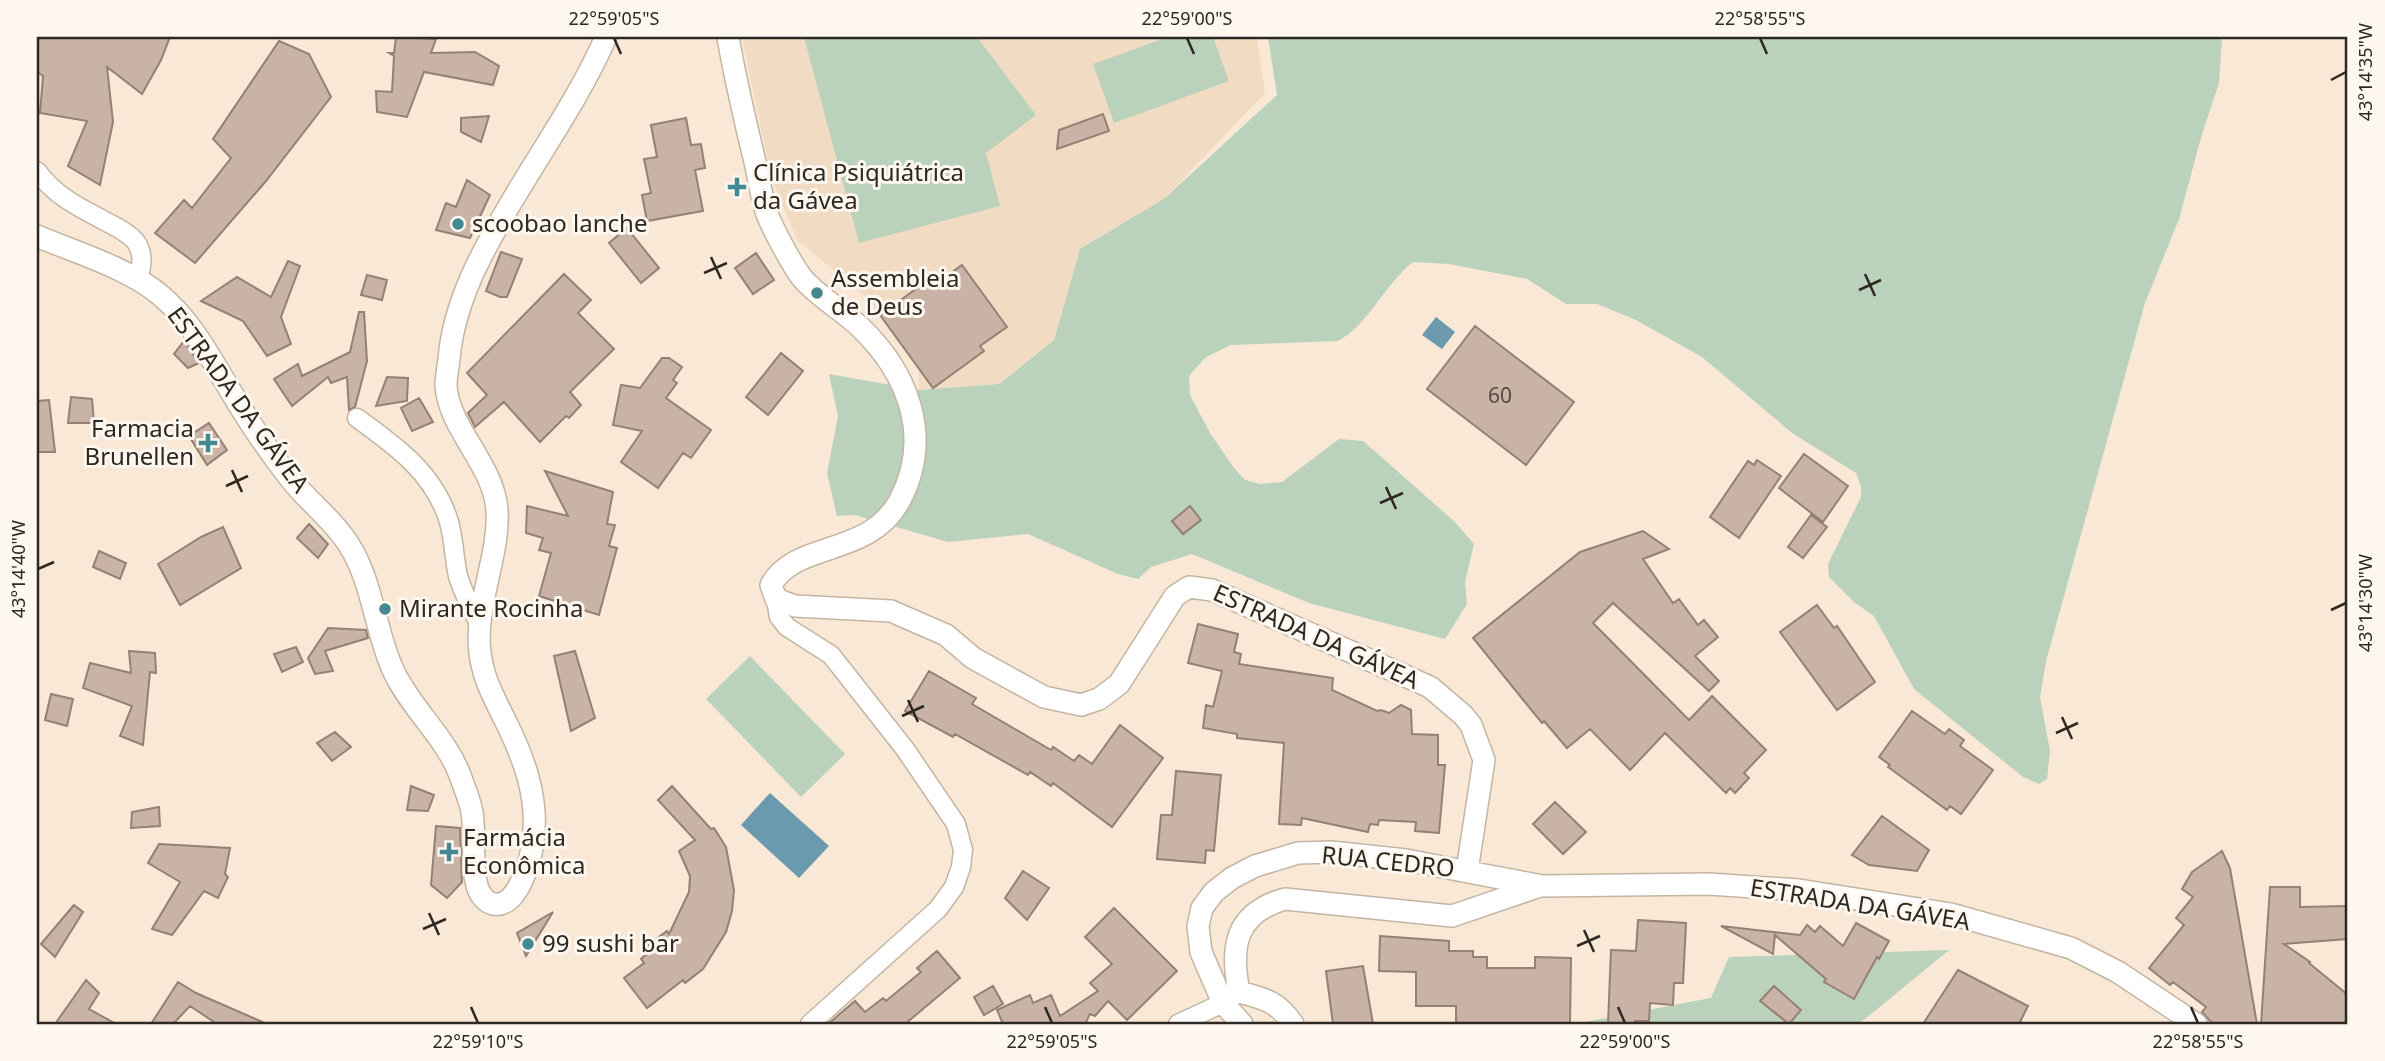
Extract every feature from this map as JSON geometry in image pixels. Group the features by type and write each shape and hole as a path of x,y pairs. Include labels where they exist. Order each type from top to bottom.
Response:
{"street":[{"name":"ESTRADA DA GÁVEA","path":"37,236 138,279 161,295 191,328 251,424 292,481 349,545 363,575 392,669 409,701 433,729 460,774 472,813 477,887 483,898 492,904 502,904 523,881 533,842 535,806 521,754 486,684 479,648 497,509 472,444 451,410 446,386 450,343 460,304 484,247 563,116 606,37"},
{"path":"728,37 767,214 801,276 822,298 857,324 876,343 891,364 908,397 916,432 910,476 900,501 884,523 850,543 803,558 786,567 771,585 776,599 775,607 786,627 831,655 905,749 956,824 963,850 954,887 938,909 810,1024"},
{"path":"37,171 51,188 69,202 122,231 136,242 142,260 138,279"},
{"path":"357,418 393,444 422,471 439,498 448,519 458,575 480,625"},
{"name":"ESTRADA DA GÁVEA","path":"776,599 795,606 891,611 946,635 973,658 1044,697 1081,705 1099,699 1119,684 1175,596 1189,587 1212,590 1430,687 1463,715 1471,725 1484,760 1467,870 1542,886 1675,883 1799,890 1951,914 2071,948 2118,972 2196,1024"},
{"name":"RUA CEDRO","path":"1241,1024 1231,998 1201,953 1198,926 1202,908 1214,892 1232,878 1255,866 1298,853 1320,852 1406,860 1467,870"},
{"name":"ESTRADA DA GÁVEA","path":"1452,916 1542,886"},
{"name":"RUA CEDRO","path":"1231,998 1235,943 1253,914 1266,904 1285,899 1452,916"},
{"path":"1178,1024 1231,998 1269,999 1293,1024"}],"shaded area":[{"path":"742,37 1257,37 1265,93 1165,198 1080,249 1054,340 998,384 919,390 919,353 858,290 797,240 771,176"}],"green space":[{"path":"804,37 977,37 1036,115 986,153 1000,206 859,243"},
{"path":"1168,37 1213,37 1229,81 1114,123 1093,64"},
{"path":"1268,37 2222,37 2219,83 2179,219 2145,303 2046,661 2040,697 2050,751 2047,779 2039,784 2023,777 1914,689 1874,616 1854,602 1829,577 1828,564 1861,497 1861,486 1856,473 1792,433 1702,357 1636,320 1597,304 1566,304 1527,279 1449,264 1413,262 1394,281 1368,315 1338,341 1231,345 1206,357 1189,376 1190,395 1210,433 1245,480 1260,484 1282,482 1339,439 1363,441 1455,522 1474,544 1465,582 1467,604 1445,639 1309,603 1192,554 1151,567 1138,579 1118,574 1028,534 948,542 855,515 837,516 827,473 838,416 829,374 919,390 999,384 1054,340 1080,249 1165,198 1277,95"},
{"path":"750,656 845,754 801,797 706,699"},
{"path":"1949,950 1859,1024 1574,1024 1711,998 1729,957"}],"water":[{"path":"1436,317 1455,332 1442,349 1422,335"},
{"path":"770,793 829,846 799,878 741,825"}],"building":[{"path":"39,37 170,37 142,94 107,67 113,122 100,185 68,166 87,121 40,113 43,76 37,72"},
{"path":"396,37 436,39 431,53 475,52 499,66 493,85 424,72 407,117 377,112 376,91 392,92 394,56 389,53 394,53"},
{"path":"279,41 309,54 331,97 266,181 195,263 155,233 184,200 192,208 231,158 213,139"},
{"path":"1103,114 1109,131 1057,149 1059,130"},
{"path":"489,116 481,142 461,132 461,118"},
{"path":"686,118 691,145 701,144 705,168 695,170 703,211 647,221 642,195 651,193 644,159 657,157 651,125"},
{"path":"467,180 490,195 470,238 436,230 446,203 456,207"},
{"path":"627,228 659,268 641,283 609,243"},
{"path":"501,252 522,259 507,297 486,291"},
{"path":"756,253 774,280 753,294 735,268"},
{"path":"288,261 300,266 281,317 291,344 267,356 243,321 201,301 237,277 271,297"},
{"path":"962,265 1007,327 980,346 984,351 933,388 880,315 931,278 936,284"},
{"path":"564,274 591,300 578,313 614,349 570,392 581,405 540,442 504,402 475,427 468,413 487,395 467,373"},
{"path":"367,275 387,280 382,300 361,295"},
{"path":"359,312 364,312 367,361 355,407 349,410 347,377 331,383 328,377 292,406 274,379 298,364 302,376 350,352"},
{"path":"1475,326 1574,402 1526,465 1427,389"},
{"path":"184,341 199,363 188,368 174,354"},
{"path":"781,353 803,371 768,415 746,397"},
{"path":"662,358 669,358 682,367 673,380 677,383 666,398 711,430 691,458 683,453 658,488 621,462 642,431 613,425 621,385 640,388"},
{"path":"387,377 408,378 407,401 376,406"},
{"path":"71,397 92,399 94,423 68,423"},
{"path":"419,398 433,422 412,431 401,408"},
{"path":"49,400 55,452 37,452 37,401"},
{"name":"Farmacia Brunellen","path":"209,423 227,450 207,465 189,436"},
{"path":"1804,454 1848,486 1823,522 1779,488"},
{"path":"1757,460 1781,476 1739,538 1710,517 1748,461 1754,465"},
{"path":"545,471 613,492 607,524 615,525 609,546 617,548 599,615 539,596 551,553 539,550 543,538 526,533 527,506 568,516"},
{"path":"1190,506 1201,520 1183,534 1172,521"},
{"path":"1811,515 1827,527 1803,558 1788,547"},
{"path":"309,524 328,544 318,558 297,538"},
{"path":"223,527 241,568 180,605 158,564 201,537"},
{"path":"1643,531 1669,549 1643,559 1673,603 1679,599 1698,625 1704,620 1718,637 1695,656 1719,681 1709,691 1613,603 1593,623 1689,720 1712,696 1766,750 1744,773 1749,778 1735,793 1730,788 1726,793 1665,733 1630,770 1590,729 1567,748 1544,721 1542,723 1473,638 1580,552"},
{"path":"99,551 126,563 120,579 93,567"},
{"path":"1817,605 1834,628 1837,626 1875,682 1837,710 1780,632"},
{"path":"1198,624 1238,634 1234,652 1241,654 1239,664 1333,678 1332,690 1377,711 1389,713 1401,705 1411,710 1412,734 1438,735 1438,765 1445,765 1439,833 1415,831 1416,822 1379,820 1378,825 1370,824 1368,832 1302,818 1301,825 1279,824 1284,743 1237,738 1237,734 1203,728 1206,705 1213,707 1222,671 1188,663"},
{"path":"328,628 366,630 368,638 325,651 333,671 315,674 308,658"},
{"path":"296,647 303,662 282,672 274,654"},
{"path":"129,651 155,653 156,673 150,672 143,745 120,736 132,706 83,688 90,663 131,673"},
{"path":"575,651 595,718 571,731 554,656"},
{"path":"929,671 976,698 972,704 1074,761 1079,755 1092,764 1120,725 1163,758 1112,827 1053,783 1051,786 1030,772 1028,775 955,734 953,737 905,711"},
{"path":"51,694 73,699 67,726 45,720"},
{"path":"1912,711 1945,734 1949,729 1964,740 1960,746 1993,770 1961,814 1950,806 1947,810 1888,767 1890,765 1879,757"},
{"path":"335,732 351,747 332,761 317,743"},
{"path":"1176,771 1221,775 1214,851 1206,850 1205,863 1157,859 1161,815 1172,815"},
{"path":"411,786 434,795 428,811 407,810"},
{"path":"672,786 711,829 714,828 726,847 734,890 732,911 726,932 703,969 685,983 683,980 647,1008 624,978 644,963 641,959 648,953 644,948 667,931 669,934 689,892 690,876 679,851 695,840 658,800"},
{"path":"1555,802 1586,832 1563,854 1533,824"},
{"path":"159,807 160,826 131,828 132,812"},
{"path":"1882,816 1929,850 1917,871 1869,865 1852,855"},
{"path":"436,826 460,828 462,882 447,898 431,885"},
{"path":"159,844 230,848 225,874 228,877 218,898 204,891 172,935 152,929 180,882 148,863"},
{"path":"2222,851 2230,868 2257,1024 2213,1024 2202,1012 2206,1007 2173,982 2170,985 2149,968 2184,925 2176,918 2193,897 2182,889 2192,872"},
{"path":"1023,871 1049,888 1027,920 1005,898"},
{"path":"2270,887 2300,887 2300,907 2347,906 2347,939 2284,944 2310,962 2348,995 2348,1024 2261,1024"},
{"path":"74,905 83,912 55,957 41,944"},
{"path":"1114,908 1177,971 1127,1020 1108,1001 1095,1016 1090,1014 1085,1024 1003,1024 997,1010 1030,995 1033,1003 1051,995 1060,1016 1098,991 1090,983 1112,964 1085,937"},
{"path":"553,912 526,956 517,933"},
{"path":"1638,920 1686,923 1683,983 1674,983 1673,1005 1650,1003 1649,1021 1608,1024 1611,950 1636,951"},
{"path":"1856,923 1889,941 1854,999 1824,982 1826,979 1775,935 1773,954 1721,926 1800,935 1807,925 1815,932 1820,926 1843,946"},
{"path":"1380,936 1449,941 1449,951 1473,951 1473,957 1487,957 1487,968 1535,968 1535,957 1571,958 1570,1024 1456,1024 1456,1006 1416,1006 1416,972 1379,971"},
{"path":"937,951 960,978 905,1024 828,1024 855,1001 865,1012 883,998 886,1001 921,972 917,968"},
{"path":"1363,966 1373,1024 1333,1024 1326,971"},
{"path":"1958,970 2028,1006 2019,1024 1923,1024"},
{"path":"86,980 99,993 89,1009 116,1024 55,1024"},
{"path":"178,982 196,993 267,1024 217,1024 190,1006 173,1024 151,1024"},
{"path":"993,986 1003,1004 984,1015 974,997"},
{"path":"1774,986 1801,1010 1789,1024 1760,1001"}],"place":[{"name":"Clínica Psiquiátrica da Gávea","path":"737,187"},
{"name":"scoobao lanche","path":"458,224"},
{"name":"Assembleia de Deus","path":"817,293"},
{"name":"Farmacia Brunellen","path":"208,443"},
{"name":"Mirante Rocinha","path":"385,609"},
{"name":"Farmácia Econômica","path":"449,852"},
{"name":"99 sushi bar","path":"528,944"}]}
